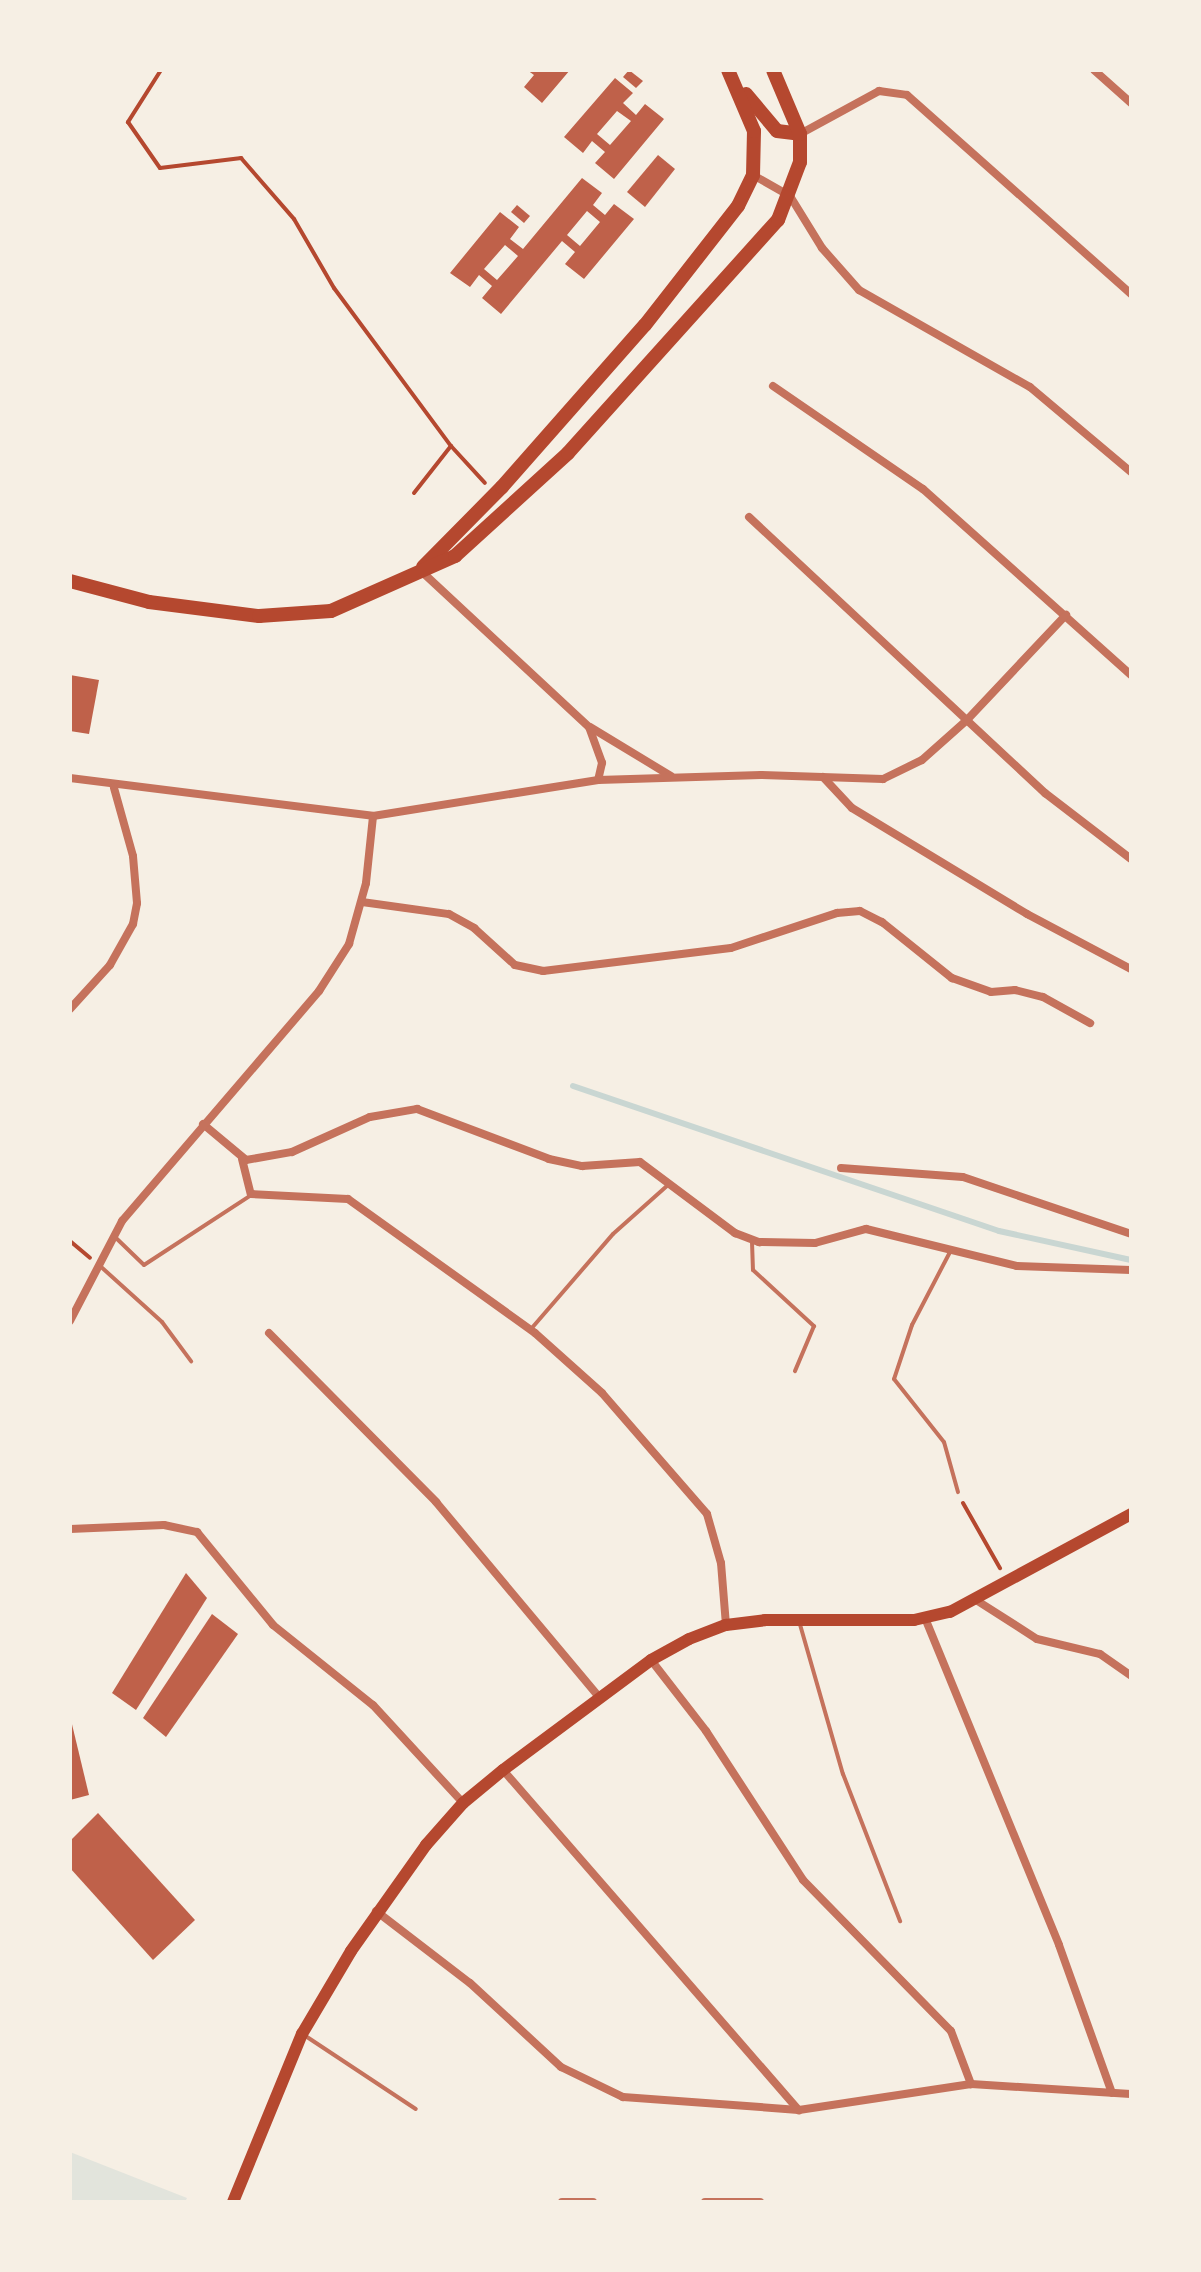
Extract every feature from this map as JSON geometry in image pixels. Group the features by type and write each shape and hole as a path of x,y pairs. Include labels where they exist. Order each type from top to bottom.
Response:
{"main road":[{"path":"729,70 765,122 777,131 800,134"},
{"path":"420,570 495,494 701,257 753,175 754,131 729,70"},
{"path":"70,581 149,602 259,616 331,611 455,556 568,453 763,240 790,196 800,162 800,134 773,70"},
{"path":"233,2202 302,2034 375,1911 463,1803 503,1770 651,1660 726,1625 799,1619 925,1618 976,1600 1131,1514"}],"street":[{"path":"1094,70 1131,103"},
{"path":"800,134 879,91 907,95 1131,294"},
{"path":"753,175 790,196 822,248 859,290 1030,387 1131,472"},
{"path":"773,386 923,489 1131,675"},
{"path":"749,517 966,721 1091,831 1131,859"},
{"path":"420,570 589,727 674,777"},
{"path":"70,778 114,788 373,816 598,780 894,775 922,760 966,721 1066,615"},
{"path":"589,727 602,763 598,780"},
{"path":"823,777 852,808 1027,914 1131,969"},
{"path":"70,1009 124,943 137,903 133,856 114,788"},
{"path":"70,1321 114,1236 203,1124 319,991 349,944 362,902 373,816"},
{"path":"362,902 449,914 474,928 515,965 543,971 731,948 855,911 882,922 963,983 991,992 1043,997 1090,1023"},
{"path":"70,992 82,996"},
{"path":"242,1159 292,1152 370,1117 417,1109 569,1164 640,1162 735,1233 752,1240 803,1244 866,1229 1017,1266 1131,1270"},
{"path":"203,1124 242,1159 251,1195 348,1199 530,1330 626,1417 703,1507 721,1563 726,1625"},
{"path":"841,1168 963,1177 1131,1234"},
{"path":"269,1333 436,1502 599,1697"},
{"path":"70,1529 164,1525 197,1532 273,1625 373,1705 463,1803"},
{"path":"976,1600 1026,1634 1100,1654 1131,1676"},
{"path":"925,1618 1064,1958 1112,2093"},
{"path":"651,1660 719,1749 803,1880 951,2031 971,2084"},
{"path":"503,1770 799,2110"},
{"path":"375,1911 470,1983 561,2067 594,2086 654,2102 799,2110 971,2084 1131,2094"},
{"path":"562,2202 593,2202"},
{"path":"705,2202 760,2202"}],"lane":[{"path":"530,1330 613,1234 670,1184"},
{"path":"114,1236 144,1265 251,1195"},
{"path":"752,1240 753,1270 814,1326 795,1371"},
{"path":"950,1252 912,1325 894,1379 944,1442 958,1492"},
{"path":"97,1264 162,1322 191,1361"},
{"path":"799,1619 843,1774 900,1921"},
{"path":"302,2034 416,2109"}],"path":[{"path":"161,70 128,122 160,168 241,158 294,219 334,288 451,446 495,494"},
{"path":"414,493 451,446"},
{"path":"70,1241 97,1264"},
{"path":"958,1492 1007,1581"}],"shaded area":[{"path":"70,2152 187,2198 185,2202 70,2202"}],"building":[{"path":"527,70 570,70 542,103 524,87 534,75"},
{"path":"629,70 643,81 636,88 623,77"},
{"path":"615,78 633,93 623,103 636,115 645,104 664,119 614,179 595,163 605,152 592,141 583,153 564,137","holes":["617,111 631,121 610,145 597,134"]},
{"path":"658,155 675,169 645,207 627,192"},
{"path":"582,178 602,193 593,205 605,215 614,204 634,219 584,279 565,264 575,252 562,241 501,314 482,298 492,286 479,275 470,287 450,273 500,212 519,227 510,239 523,249","holes":["587,211 600,222 580,246 567,235","505,245 518,256 497,280 484,269"]},
{"path":"517,205 530,216 524,223 511,212"},
{"path":"70,675 99,680 89,734 70,731"},
{"path":"186,1573 207,1598 136,1710 112,1693"},
{"path":"212,1614 238,1634 166,1737 143,1718"},
{"path":"70,1716 89,1795 70,1800"},
{"path":"98,1813 195,1920 153,1960 70,1868 70,1841"}],"waterway":[{"path":"573,1086 999,1231 1131,1260"}]}
